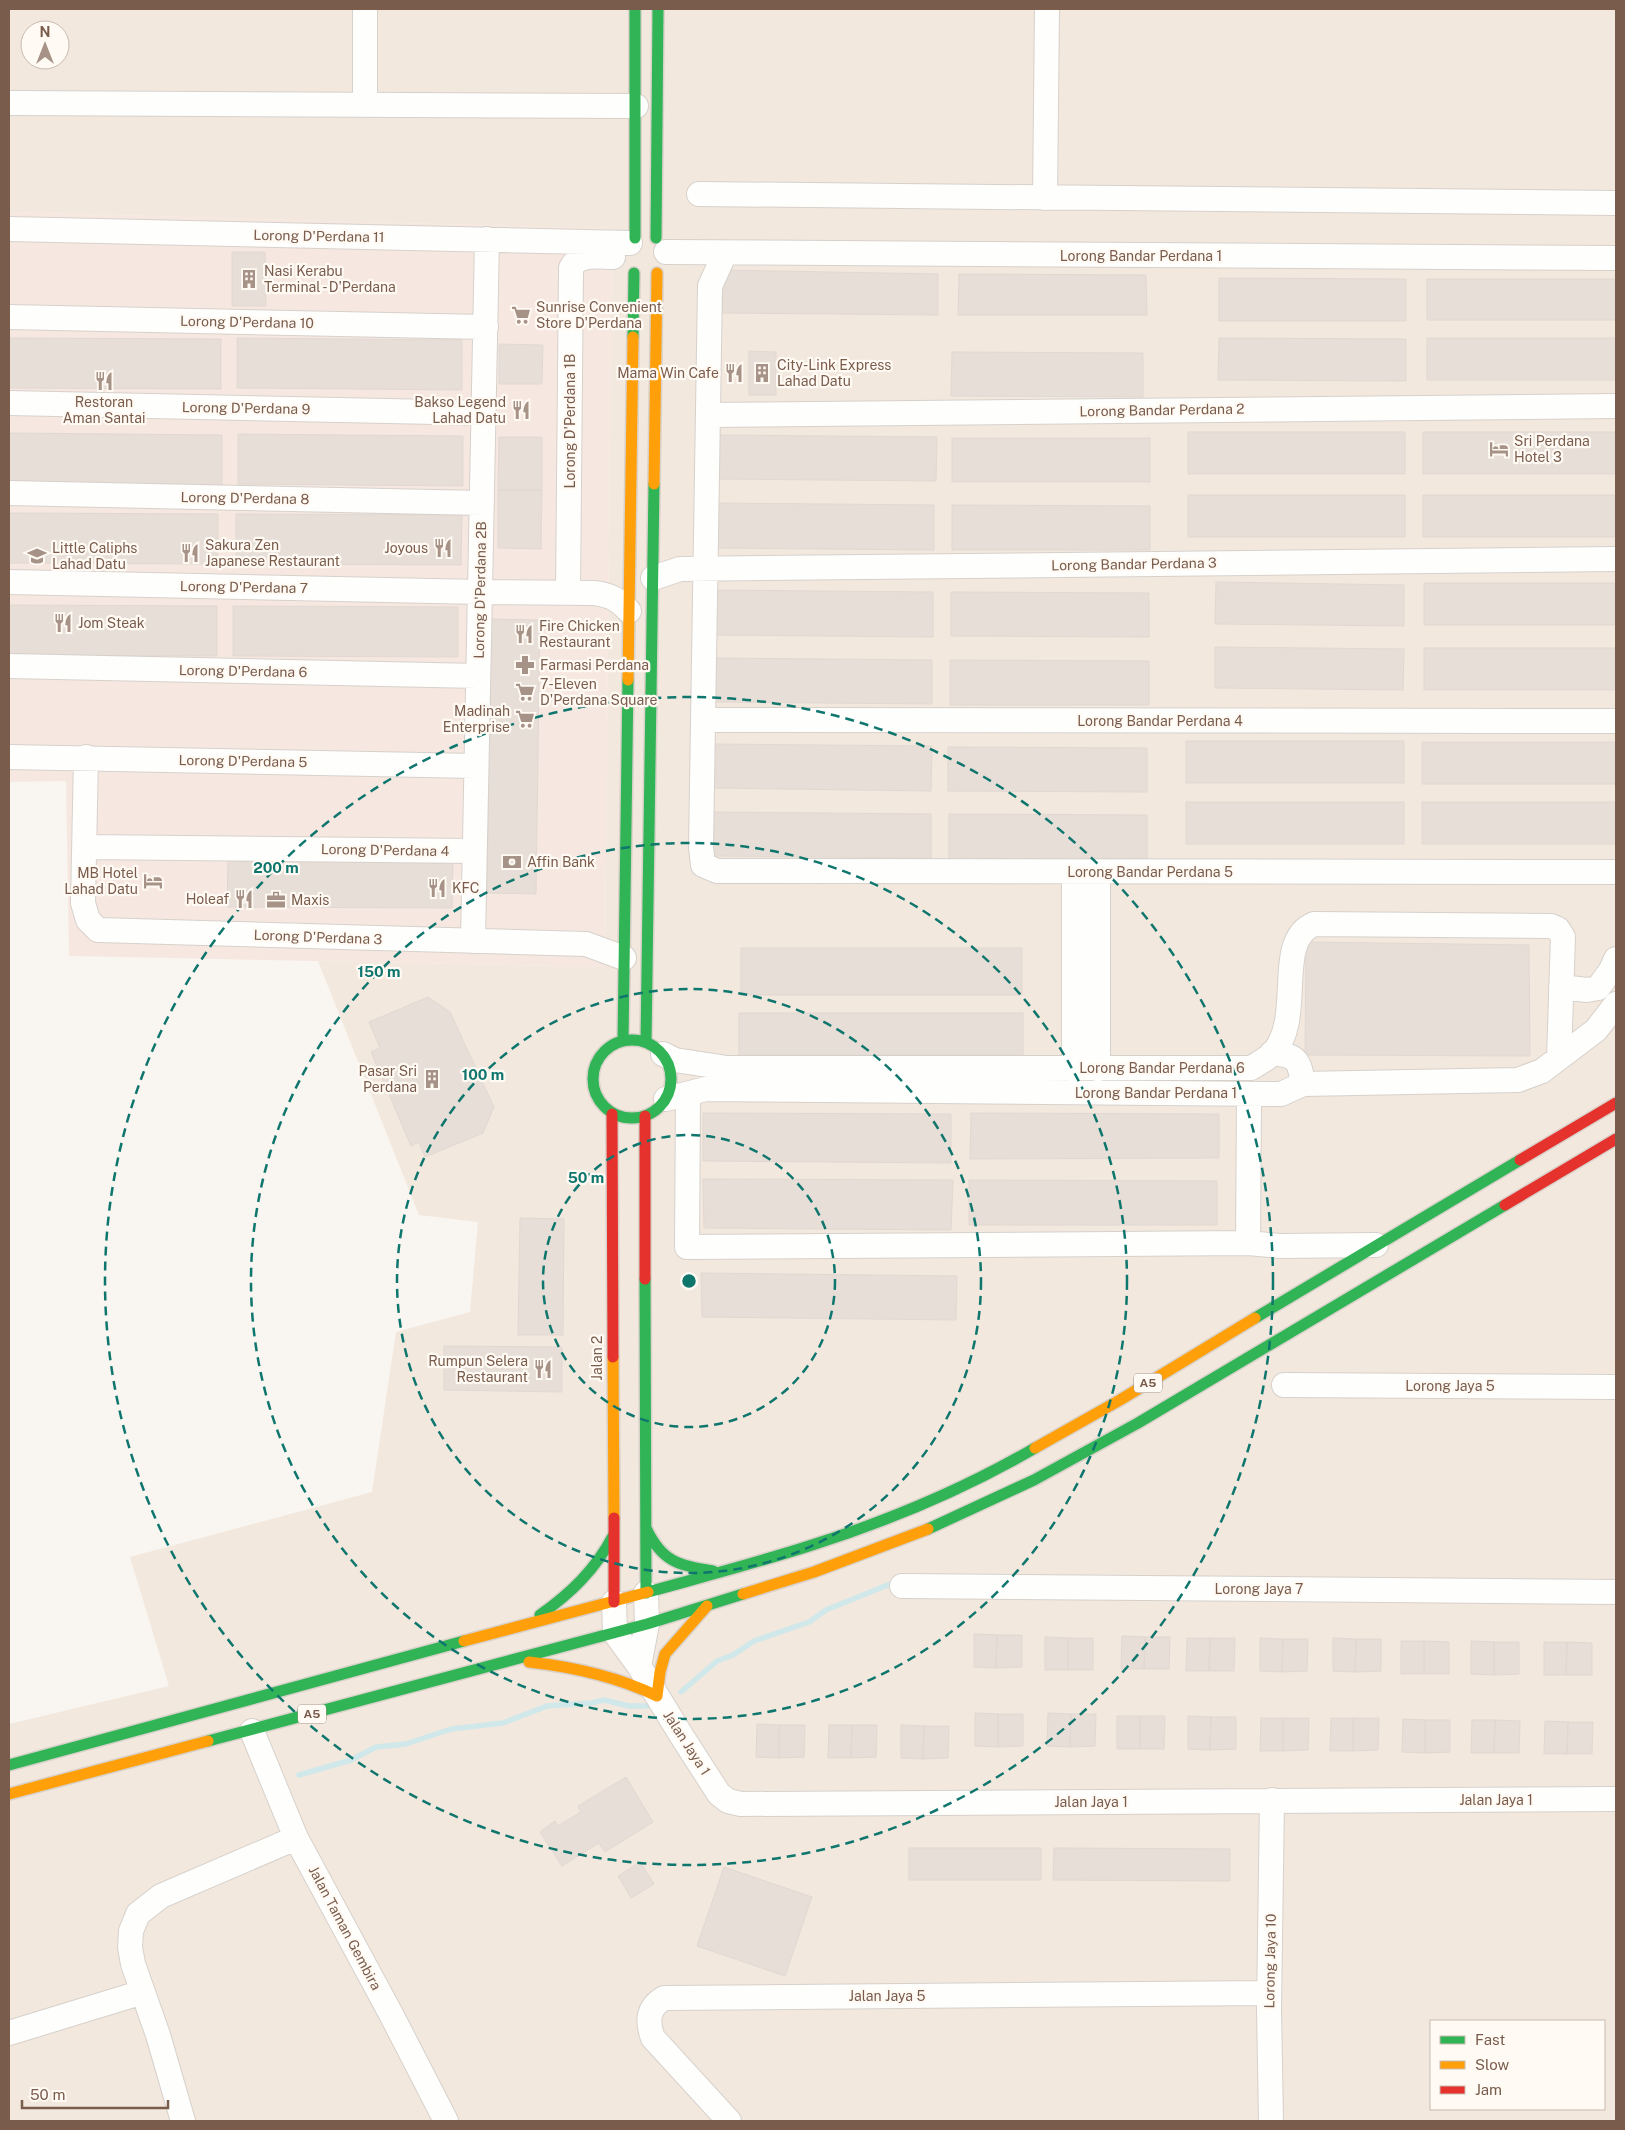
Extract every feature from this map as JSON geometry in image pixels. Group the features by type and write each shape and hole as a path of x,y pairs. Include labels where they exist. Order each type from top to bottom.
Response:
{"main road":[{"path":"623,1040 629,611 631,255 636,106 635,9"},
{"path":"654,1048 653,578 660,254 658,9"},
{"path":"631,255 646,235 660,254"},
{"path":"631,255 646,276 660,254"},
{"path":"623,1040 635,1040 654,1048 669,1065 671,1076 670,1088 677,1096 653,1113 634,1119 612,1114 602,1106 595,1095 592,1082 593,1069 598,1058 607,1048 623,1040"},
{"name":"A5","path":"9,1765 412,1654 614,1602 720,1572 819,1543 907,1510 1011,1462 1120,1400 1616,1103"},
{"name":"Jalan 2","path":"612,1114 614,1602"},
{"path":"645,1116 646,1593"},
{"name":"A5","path":"9,1794 647,1624 814,1572 920,1533 1034,1480 1138,1423 1616,1138"},
{"path":"646,1528 652,1543 668,1559 680,1566 720,1572"},
{"path":"527,1624 578,1588 603,1557 613,1536"},
{"path":"515,1660 564,1666 610,1676 636,1684 657,1696 660,1672 665,1654 708,1605"}],"street":[{"path":"365,9 365,105"},
{"path":"1045,198 1047,9"},
{"path":"9,103 636,106"},
{"path":"699,194 1616,203"},
{"name":"Lorong D'Perdana 11","path":"9,230 487,240 631,255"},
{"name":"Lorong D'Perdana 2B","path":"472,941 487,240"},
{"path":"690,253 710,286"},
{"path":"703,720 710,286 724,253"},
{"name":"Lorong Bandar Perdana 1","path":"660,254 1616,258"},
{"name":"Lorong D'Perdana 1B","path":"568,592 571,268 574,263 584,258 631,255"},
{"name":"Lorong D'Perdana 10","path":"9,317 486,327"},
{"name":"Lorong D'Perdana 9","path":"9,403 484,413"},
{"name":"Lorong Bandar Perdana 2","path":"708,415 1616,406"},
{"name":"Lorong D'Perdana 8","path":"9,493 482,503"},
{"name":"Lorong Bandar Perdana 3","path":"653,578 680,569 1616,559"},
{"name":"Lorong D'Perdana 7","path":"9,582 480,592 594,592 610,595 619,600 629,611"},
{"name":"Lorong D'Perdana 6","path":"9,666 478,676"},
{"name":"Lorong Bandar Perdana 4","path":"703,720 1616,721"},
{"name":"Lorong Bandar Perdana 5","path":"703,720 701,847 703,864 717,871 1616,872"},
{"name":"Lorong D'Perdana 5","path":"9,757 476,766"},
{"name":"Lorong D'Perdana 3","path":"86,757 83,903 88,920 98,930 586,944 624,958"},
{"name":"Lorong D'Perdana 4","path":"85,847 474,851"},
{"path":"1074,872 1074,1069"},
{"path":"1098,872 1098,1069"},
{"name":"Lorong Bandar Perdana 6","path":"654,1048 675,1060 727,1068 1251,1068 1272,1053 1281,1040 1289,1019 1293,951 1298,936 1306,928 1314,924 1551,926 1558,929 1563,936 1559,1058"},
{"path":"1561,987 1586,990 1598,988 1612,970 1616,959"},
{"name":"Lorong Bandar Perdana 1","path":"677,1096 706,1089 1281,1094 1303,1084 1518,1080 1542,1071 1596,1030 1616,1004"},
{"path":"1272,1053 1290,1055 1297,1061 1303,1084"},
{"path":"1248,1243 1249,1094"},
{"path":"677,1096 687,1247 1248,1243 1280,1246 1376,1245"},
{"name":"Lorong Jaya 5","path":"1284,1385 1616,1388"},
{"name":"Lorong Jaya 7","path":"902,1586 1616,1592"},
{"path":"639,1666 647,1624 646,1593"},
{"path":"614,1602 615,1633"},
{"name":"Jalan Jaya 1","path":"615,1633 639,1666 719,1794 728,1801 741,1804 1616,1799"},
{"name":"Jalan Taman Gembira","path":"252,1730 296,1838 446,2121"},
{"name":"Lorong Jaya 10","path":"1271,2121 1269,1994 1272,1800"},
{"path":"183,2121 130,1947 131,1931 138,1914 161,1896 296,1838"},
{"path":"9,2033 143,1992"},
{"name":"Jalan Jaya 5","path":"729,2121 653,2038 648,2024 650,2011 664,1998 1269,1994"}],"shaded area":[{"path":"9,9 1616,9 1616,2121 9,2121 9,1724 169,1686 130,1557 372,1492 396,1332 470,1312 478,1222 419,1215 318,961 605,967 612,229 9,212"},
{"path":"9,212 612,229 605,967 69,956 66,781 9,782"}],"building":[{"name":"Nasi Kerabu Terminal - D'Perdana","path":"232,252 265,252 266,306 232,306"},
{"path":"722,270 938,274 938,315 722,313"},
{"path":"959,274 1146,275 1147,315 958,315"},
{"path":"1219,278 1406,279 1406,321 1219,321"},
{"path":"1427,279 1616,279 1616,320 1427,320"},
{"path":"9,338 221,339 221,389 9,388"},
{"path":"237,338 462,340 462,390 237,388"},
{"path":"1219,338 1406,339 1406,381 1218,380"},
{"path":"1427,338 1616,338 1616,380 1427,380"},
{"path":"499,344 543,345 542,384 499,384"},
{"name":"City-Link Express Lahad Datu","path":"749,351 776,352 776,395 749,395"},
{"path":"952,352 1143,353 1143,397 951,396"},
{"path":"1188,432 1405,432 1405,474 1188,474"},
{"path":"1423,432 1616,432 1616,474 1423,474"},
{"path":"9,433 222,435 222,485 9,483"},
{"path":"238,434 463,436 463,486 238,484"},
{"path":"717,435 937,437 936,481 716,479"},
{"path":"499,437 542,437 542,490 498,490"},
{"path":"952,438 1150,438 1150,482 952,482"},
{"path":"498,490 542,490 541,549 498,548"},
{"path":"1188,495 1405,495 1405,537 1188,537"},
{"path":"1423,495 1616,495 1616,537 1423,537"},
{"path":"715,503 934,505 934,550 714,548"},
{"path":"952,505 1150,506 1150,550 952,550"},
{"path":"9,513 218,514 218,564 9,563"},
{"path":"236,514 462,515 461,565 236,564"},
{"path":"1216,582 1404,585 1404,626 1215,624"},
{"path":"1424,583 1616,583 1616,625 1424,625"},
{"path":"713,590 933,592 933,637 713,635"},
{"path":"951,592 1149,593 1149,637 951,636"},
{"path":"9,605 217,606 217,656 9,655"},
{"path":"233,606 458,607 458,657 233,656"},
{"path":"491,619 540,620 536,894 487,893"},
{"path":"1215,647 1404,649 1403,690 1215,688"},
{"path":"1424,648 1616,648 1616,690 1424,690"},
{"path":"712,658 932,660 932,704 712,702"},
{"path":"950,660 1149,661 1149,705 950,705"},
{"path":"1186,741 1404,741 1404,783 1186,783"},
{"path":"1422,742 1616,742 1616,784 1422,784"},
{"path":"712,744 932,746 931,791 711,788"},
{"path":"948,747 1147,748 1147,792 948,791"},
{"path":"1186,802 1404,802 1404,844 1186,844"},
{"path":"1422,802 1616,802 1616,844 1422,844"},
{"path":"711,812 931,814 931,858 711,856"},
{"path":"949,814 1147,815 1147,859 949,859"},
{"path":"228,859 453,861 452,908 227,907"},
{"path":"1306,942 1529,945 1530,1056 1305,1055"},
{"path":"741,948 1022,948 1022,995 741,995"},
{"name":"Pasar Sri Perdana","path":"428,997 450,1012 494,1107 483,1133 425,1157 419,1142 411,1146 371,1052 380,1048 369,1022"},
{"path":"739,1013 1023,1013 1023,1055 739,1055"},
{"path":"703,1113 951,1114 951,1163 703,1161"},
{"path":"971,1113 1219,1114 1219,1158 970,1159"},
{"path":"703,1179 953,1180 951,1230 704,1228"},
{"path":"969,1180 1217,1181 1217,1225 969,1225"},
{"path":"520,1218 564,1219 563,1335 518,1335"},
{"path":"701,1273 957,1276 956,1320 702,1317"},
{"path":"444,1346 562,1347 562,1392 444,1390"},
{"path":"974,1634 997,1635 996,1668 974,1667"},
{"path":"997,1635 1022,1635 1022,1667 996,1668"},
{"path":"1122,1636 1145,1637 1144,1669 1121,1669"},
{"path":"1045,1637 1068,1638 1068,1670 1045,1670"},
{"path":"1145,1637 1170,1637 1169,1669 1144,1669"},
{"path":"1068,1638 1093,1638 1093,1670 1068,1670"},
{"path":"1187,1638 1210,1638 1209,1671 1186,1671"},
{"path":"1210,1638 1235,1638 1234,1671 1209,1671"},
{"path":"1260,1638 1283,1639 1282,1672 1260,1671"},
{"path":"1333,1638 1356,1639 1355,1672 1333,1671"},
{"path":"1283,1639 1308,1639 1307,1671 1282,1672"},
{"path":"1356,1639 1381,1639 1381,1671 1355,1672"},
{"path":"1401,1641 1424,1641 1424,1674 1401,1674"},
{"path":"1424,1641 1449,1642 1449,1674 1424,1674"},
{"path":"1471,1641 1494,1642 1494,1675 1471,1674"},
{"path":"1494,1642 1519,1642 1519,1674 1494,1675"},
{"path":"1544,1642 1567,1642 1566,1675 1544,1675"},
{"path":"1567,1642 1592,1643 1592,1675 1566,1675"},
{"path":"975,1713 998,1714 998,1747 975,1746"},
{"path":"1048,1713 1071,1714 1070,1747 1047,1746"},
{"path":"998,1714 1023,1714 1023,1746 998,1747"},
{"path":"1071,1714 1096,1714 1095,1746 1070,1747"},
{"path":"1117,1716 1140,1716 1140,1749 1117,1749"},
{"path":"1140,1716 1165,1716 1164,1749 1140,1749"},
{"path":"1188,1716 1211,1717 1210,1750 1188,1749"},
{"path":"1211,1717 1236,1717 1236,1749 1210,1750"},
{"path":"1261,1718 1283,1718 1283,1751 1260,1751"},
{"path":"1283,1718 1309,1718 1308,1750 1283,1751"},
{"path":"1331,1718 1353,1718 1353,1751 1330,1751"},
{"path":"1353,1718 1379,1718 1378,1750 1353,1751"},
{"path":"1403,1719 1425,1720 1425,1753 1402,1752"},
{"path":"1425,1720 1450,1720 1450,1752 1425,1753"},
{"path":"1472,1720 1495,1720 1494,1753 1471,1753"},
{"path":"1495,1720 1520,1721 1519,1753 1494,1753"},
{"path":"1545,1721 1568,1722 1567,1754 1544,1754"},
{"path":"1568,1722 1593,1722 1592,1754 1567,1754"},
{"path":"757,1724 779,1725 779,1758 756,1757"},
{"path":"779,1725 805,1725 804,1757 779,1758"},
{"path":"829,1725 852,1725 851,1758 828,1758"},
{"path":"852,1725 877,1725 876,1757 851,1758"},
{"path":"901,1725 924,1726 923,1759 901,1758"},
{"path":"924,1726 949,1726 948,1758 923,1759"},
{"path":"626,1777 653,1822 605,1852 599,1843 562,1866 540,1832 555,1821 558,1826 581,1812 578,1806"},
{"path":"909,1848 1041,1848 1041,1880 909,1880"},
{"path":"1054,1848 1230,1849 1230,1881 1053,1880"},
{"path":"640,1862 654,1884 631,1898 618,1876"},
{"path":"724,1867 812,1897 785,1976 697,1946"}],"waterway":[{"path":"681,1692 717,1661 733,1655 754,1641 809,1622 826,1610 895,1582"},
{"path":"299,1775 351,1760 376,1747 406,1744 451,1729 503,1723 547,1706 591,1703 604,1700 629,1706 648,1706"}],"traffic: fast":[{"path":"635,9 635,238"},
{"path":"656,238 658,9"},
{"path":"633,337 634,273"},
{"path":"646,1042 654,484"},
{"path":"623,1041 628,680"},
{"path":"624,1040 640,1040 654,1046 665,1057 671,1071 671,1079 671,1087 665,1101 654,1112 640,1118 624,1118 610,1112 599,1101 593,1087 593,1071 599,1057 610,1046 624,1040"},
{"path":"1255,1318 1520,1160"},
{"path":"928,1529 1034,1480 1138,1423 1505,1205"},
{"path":"645,1279 646,1593"},
{"path":"648,1592 838,1537 925,1503 981,1477 1035,1448"},
{"path":"646,1528 658,1548 672,1560 690,1567 713,1571"},
{"path":"540,1615 581,1580 598,1560 613,1536"},
{"path":"208,1741 647,1624 743,1594"},
{"path":"9,1765 464,1641"}],"traffic: slow":[{"path":"654,484 657,273"},
{"path":"628,680 633,337"},
{"path":"1035,1448 1120,1400 1255,1318"},
{"path":"613,1357 614,1518"},
{"path":"743,1594 814,1572 928,1529"},
{"path":"464,1641 648,1592"},
{"path":"529,1662 594,1673 626,1683 657,1696 660,1672 665,1654 707,1606"},
{"path":"9,1794 208,1741"}],"traffic: jam":[{"path":"1520,1160 1616,1103"},
{"path":"612,1114 613,1357"},
{"path":"645,1116 645,1279"},
{"path":"1505,1205 1616,1139"},
{"path":"614,1518 614,1602"}],"place":[{"name":"Nasi Kerabu Terminal - D'Perdana","path":"249,279"},
{"name":"Sunrise Convenient Store D'Perdana","path":"521,315"},
{"name":"Mama Win Cafe","path":"734,373"},
{"name":"City-Link Express Lahad Datu","path":"762,373"},
{"name":"Restoran Aman Santai","path":"104,381"},
{"name":"Bakso Legend Lahad Datu","path":"521,410"},
{"name":"Sri Perdana Hotel 3","path":"1499,449"},
{"name":"Joyous","path":"443,548"},
{"name":"Sakura Zen Japanese Restaurant","path":"190,553"},
{"name":"Little Caliphs Lahad Datu","path":"37,556"},
{"name":"Jom Steak","path":"63,623"},
{"name":"Fire Chicken Restaurant","path":"524,634"},
{"name":"Farmasi Perdana","path":"525,665"},
{"name":"7-Eleven D'Perdana Square","path":"525,692"},
{"name":"Madinah Enterprise","path":"525,719"},
{"name":"Affin Bank","path":"512,862"},
{"name":"MB Hotel Lahad Datu","path":"153,881"},
{"name":"KFC","path":"437,888"},
{"name":"Holeaf","path":"244,899"},
{"name":"Maxis","path":"276,900"},
{"name":"Pasar Sri Perdana","path":"432,1079"},
{"name":"Rumpun Selera Restaurant","path":"543,1369"}]}
